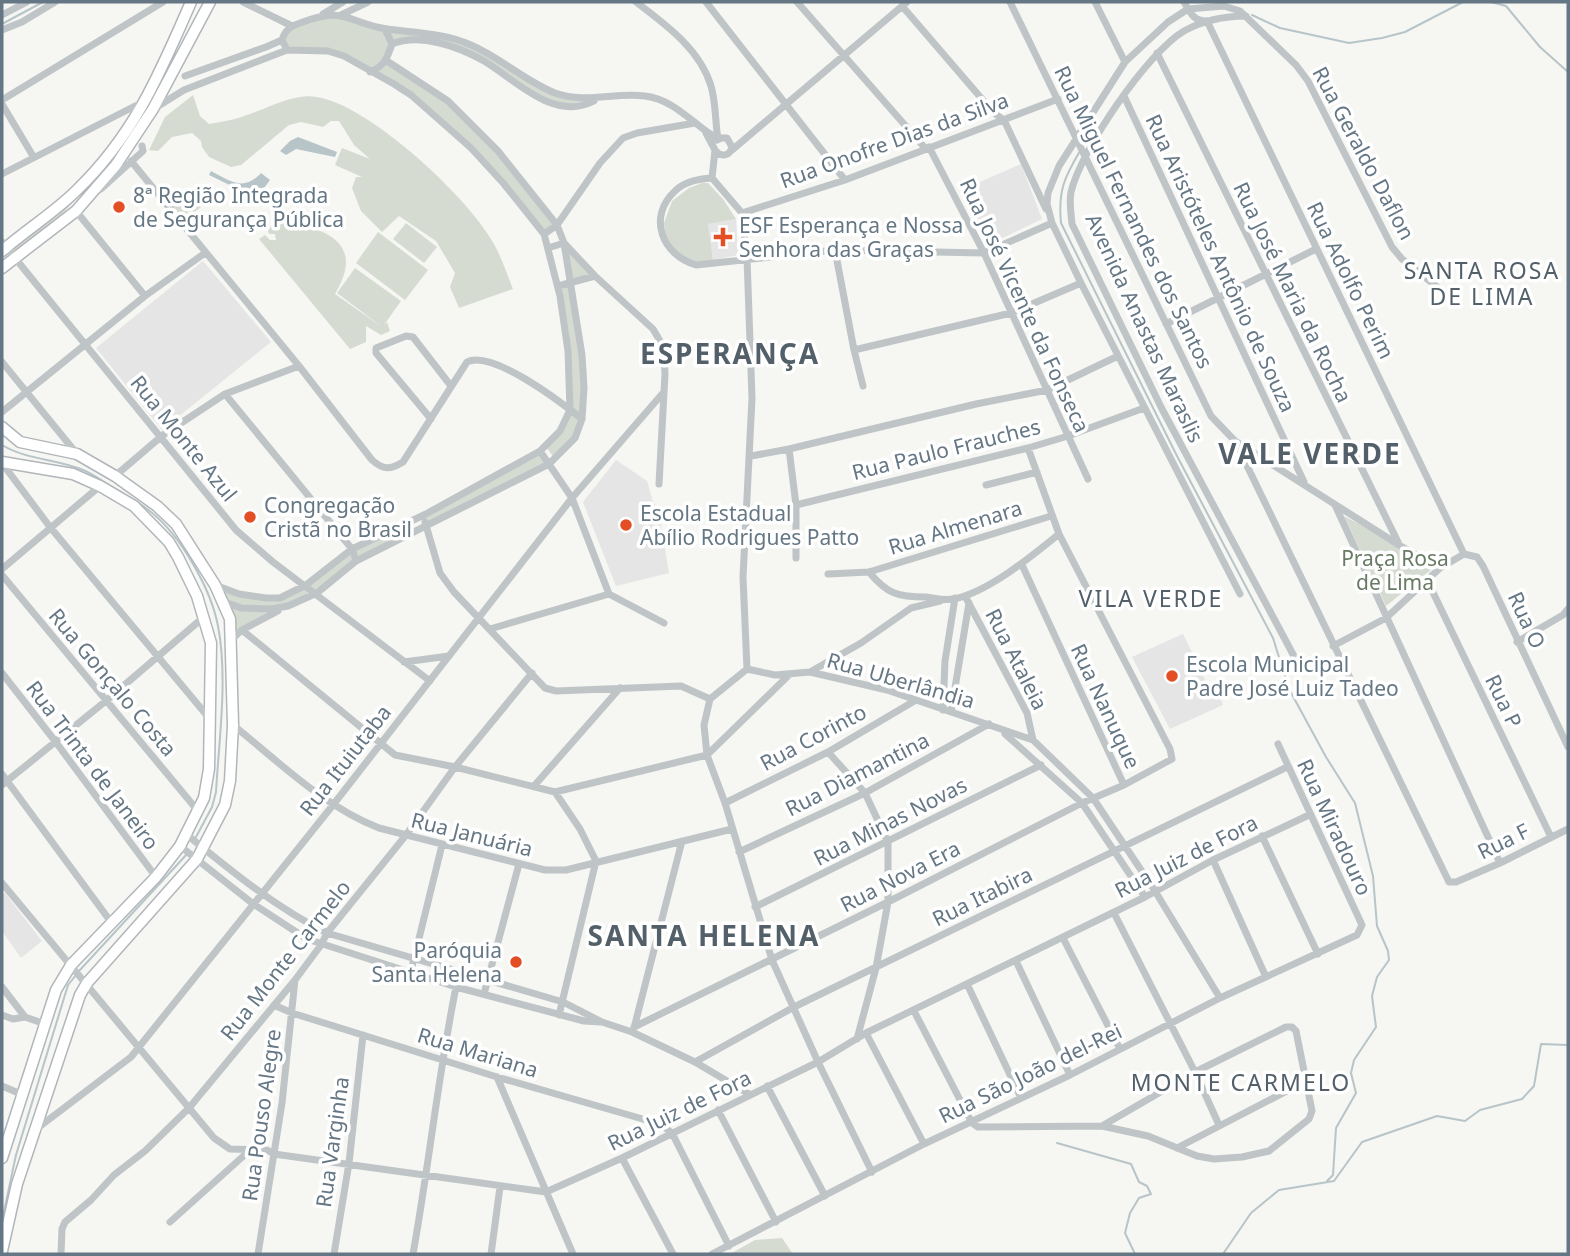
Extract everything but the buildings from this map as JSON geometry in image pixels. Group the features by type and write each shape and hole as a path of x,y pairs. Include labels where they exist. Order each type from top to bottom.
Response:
{"main road":[{"path":"3,247 75,192 127,133 165,62 191,2"},
{"path":"2,268 77,210 116,165 153,109 209,2"},
{"path":"2,427 20,442 77,454 115,476 157,506 176,524 215,585 230,620 233,725 230,781 225,805 197,859 87,983 71,1018 17,1184 2,1251"},
{"path":"2,462 74,474 134,506 169,542 187,574 205,619 211,643 208,784 198,811 180,846 156,877 111,922 56,990 21,1094 6,1129 2,1158"}],"street":[{"path":"2,15 27,2"},
{"path":"2,30 22,22 55,2"},
{"path":"33,156 2,102 163,2"},
{"path":"243,2 292,26"},
{"path":"287,50 282,40 284,32 343,2"},
{"path":"341,15 368,2"},
{"path":"636,2 684,42 699,61 712,87 718,139 712,178"},
{"path":"706,2 845,180"},
{"name":"Rua José Vicente da Fonseca","path":"797,2 927,147 984,253 1088,479"},
{"name":"Rua Miguel Fernandes dos Santos","path":"1010,2 1087,155 1211,416 1235,440"},
{"path":"1095,2 1125,62"},
{"path":"712,178 696,180 674,191 663,208 661,230 664,241 675,256 696,265 835,250 984,253 1052,223 1004,120 994,113 905,4 728,153 714,168"},
{"path":"1186,6 1224,6 1247,16"},
{"path":"1186,6 1196,19 1207,21 1221,17 1247,16"},
{"name":"Avenida Anastas Maraslis","path":"1186,6 1125,62 1059,166 1048,193 1047,204 1052,223 1080,283 1240,594"},
{"path":"323,14 341,15 385,29 431,33 467,43 553,92 567,97 597,99 646,96 673,106 706,133 718,139 744,141"},
{"name":"Rua Geraldo Daflon","path":"1247,16 1296,65 1308,81 1392,247 1402,259 1455,301"},
{"name":"Avenida Anastas Maraslis","path":"1207,21 1184,31 1157,53 1137,76 1087,155 1072,188 1072,224 1162,409 1296,660"},
{"name":"Rua Adolfo Perim","path":"1207,21 1464,554"},
{"path":"370,72 387,61 392,44 385,29"},
{"path":"392,44 405,39 455,49 483,61 542,100 555,104 577,107 597,99"},
{"path":"185,76 282,40"},
{"path":"153,109 184,90 287,50 328,51 344,56 411,95 471,148 544,234 558,286 568,351 570,410 560,431 540,452 423,515 352,549 306,585 280,598 240,594 215,585"},
{"name":"Rua José Maria da Rocha","path":"1157,53 1399,545"},
{"path":"231,640 242,630 317,593 356,561 549,464 575,438 582,419 582,355 564,243 557,225 516,172 448,101 387,61"},
{"name":"Rua Aristóteles Antônio de Souza","path":"1124,96 1305,483"},
{"name":"Rua Onofre Dias da Silva","path":"742,213 845,180 1058,99"},
{"path":"2,174 135,106"},
{"path":"544,234 557,225 618,142 637,133 695,124"},
{"path":"715,125 729,139 728,153"},
{"path":"706,133 719,155 728,153"},
{"path":"145,150 77,210 145,296"},
{"path":"131,161 299,366 372,460 385,469 403,462 467,362 478,359 498,365 533,384 582,419"},
{"path":"504,184 516,172"},
{"path":"712,178 742,213 752,362 751,456 745,512 743,577 747,668 710,699 704,725 707,755 725,803 772,960 872,1172"},
{"path":"548,248 564,243"},
{"path":"564,243 594,276 646,321 660,341 664,356 659,484"},
{"name":"Rua Monte Azul","path":"3,247 86,344 236,530 273,562 430,681"},
{"path":"1166,324 1317,249"},
{"path":"835,250 863,386"},
{"path":"2,412 145,296 205,253"},
{"path":"558,286 594,276"},
{"path":"854,350 1011,313 1080,283"},
{"path":"430,419 376,353 377,347 406,336 412,337 451,386"},
{"path":"751,456 1047,390 1118,356"},
{"path":"2,362 77,454"},
{"path":"115,476 161,437 225,394 299,366"},
{"name":"Rua Ituiutaba","path":"35,1130 123,1063 138,1047 450,656 572,498 663,393"},
{"path":"225,394 352,549 356,561"},
{"name":"Rua Paulo Frauches","path":"796,505 1028,448 1144,408"},
{"path":"1235,440 1399,545 1440,568"},
{"path":"1235,440 1333,646 1386,618 1440,568 1464,554"},
{"path":"869,572 878,583 899,596 967,600 1021,565 1059,534 1028,448"},
{"path":"789,449 796,505 796,558"},
{"path":"540,452 572,498 609,594 664,623"},
{"path":"2,462 50,527 210,719"},
{"path":"986,485 1037,472"},
{"path":"2,569 100,486"},
{"path":"1335,504 1500,863"},
{"path":"423,515 440,573 454,592 550,691 681,686 710,699"},
{"name":"Rua Almenara","path":"828,574 869,572 1051,516"},
{"name":"Rua Nova Era","path":"633,1030 1170,761 1173,754 1059,534"},
{"name":"Rua O","path":"1464,554 1476,557 1483,566 1568,747"},
{"name":"Rua Nanuque","path":"1021,565 1124,785"},
{"name":"Rua Gonçalo Costa","path":"2,575 198,811"},
{"name":"Rua P","path":"1427,580 1550,837"},
{"path":"491,629 609,594"},
{"path":"810,672 861,643 911,608 952,599"},
{"path":"947,711 946,661 952,599"},
{"path":"947,711 967,600"},
{"name":"Rua Ataleia","path":"967,600 1027,713 1032,740"},
{"path":"222,601 242,608 288,606"},
{"path":"1517,642 1563,615 1568,609"},
{"path":"5,783 198,622 205,619"},
{"path":"242,630 395,755 455,766 555,792 707,755 789,675"},
{"name":"Rua F","path":"1333,646 1447,880 1452,883 1500,863 1568,829"},
{"path":"404,662 450,656"},
{"name":"Rua Uberlândia","path":"747,668 769,674 810,672 887,690 1032,740 1093,798 1155,891 1220,998"},
{"name":"Rua Trinta de Janeiro","path":"2,673 156,877"},
{"name":"Rua Monte Carmelo","path":"61,1254 62,1228 70,1215 92,1200 114,1175 145,1151 188,1108 275,1005 455,766 532,673"},
{"path":"534,786 620,688"},
{"name":"Rua Corinto","path":"725,803 828,752 916,700"},
{"name":"Rua Diamantina","path":"739,852 865,793 989,724"},
{"name":"Rua Januária","path":"233,725 332,805 357,820 519,864 555,871 566,870 732,829"},
{"name":"Rua Uberlândia","path":"1002,731 1082,803 1145,897"},
{"name":"Rua Miradouro","path":"1278,744 1362,925"},
{"path":"828,752 865,793 888,842 888,902 876,968 857,1039"},
{"name":"Rua Minas Novas","path":"755,907 1041,765"},
{"name":"Rua Itabira","path":"695,1062 794,1007 1287,767"},
{"path":"2,774 5,783 111,922"},
{"path":"555,792 580,829 596,861 559,1015"},
{"name":"Rua Juiz de Fora","path":"546,1192 818,1062 866,1033 1063,939 1213,860 1310,815"},
{"path":"186,834 261,893 327,933 563,1002 602,1022"},
{"path":"1262,836 1318,954"},
{"path":"633,1030 681,841"},
{"path":"411,971 442,845"},
{"path":"180,846 297,935 321,945 484,995 584,1021 602,1022 633,1030 749,1094"},
{"path":"1213,860 1266,977"},
{"path":"484,995 519,864"},
{"path":"2,883 214,1138 230,1149 249,1151"},
{"path":"1114,913 1219,1125"},
{"name":"Rua São João del-Rei","path":"712,1254 924,1144 1070,1075 1220,998 1351,939 1362,925"},
{"path":"1063,939 1120,1049"},
{"path":"1016,961 1070,1075"},
{"name":"Rua Pouso Alegre","path":"258,1254 274,1154 295,979"},
{"path":"967,984 1021,1098"},
{"path":"2,987 25,1017"},
{"path":"413,1254 427,1176 442,1060 456,987"},
{"name":"Rua Mariana","path":"275,1005 292,1013 497,1077 649,1120 671,1133"},
{"path":"914,1011 972,1123 984,1128 1026,1125 1102,1126 1149,1136 1197,1156 1213,1159 1259,1155 1278,1146 1309,1119 1312,1111 1296,1031 1292,1027 1286,1027 1195,1072 1102,1126"},
{"path":"2,1015 13,1019 25,1017 45,1024"},
{"path":"866,1033 924,1144"},
{"name":"Rua Varginha","path":"334,1254 349,1163 363,1035"},
{"path":"497,1077 573,1254"},
{"path":"1177,1148 1306,1081"},
{"path":"2,1086 21,1094"},
{"path":"767,1086 825,1195"},
{"path":"718,1110 776,1222"},
{"path":"671,1133 729,1246"},
{"path":"170,1222 249,1151 255,1149 274,1154 546,1192"},
{"path":"622,1158 673,1254"},
{"path":"491,1254 500,1187"}],"shaded area":[{"path":"298,137 337,152 335,157 296,149 286,155 280,151"},
{"path":"1021,164 1042,219 988,245 962,190"},
{"path":"211,171 237,183 249,182 261,173 270,180 261,192 248,194 209,175"},
{"name":"ESF Esperança e Nossa Senhora das Graças","path":"736,219 738,255 713,260 708,224"},
{"path":"203,261 271,342 162,430 96,348"},
{"name":"Escola Estadual Abílio Rodrigues Patto","path":"616,460 647,481 653,502 658,508 669,573 616,586 583,502"},
{"name":"Escola Municipal Padre José Luiz Tadeo","path":"1183,634 1213,696 1219,694 1223,705 1170,729 1132,657"},
{"path":"5,893 42,941 21,958 2,931 2,895"}],"green space":[{"path":"323,14 385,29 467,43 553,92 587,99 586,105 555,104 472,55 421,40 392,44 387,61 448,101 557,225 544,234 504,184 411,95 344,56 287,50 284,32"},
{"path":"193,95 200,116 209,124 308,96 338,103 362,116 412,153 458,197 493,242 513,289 459,308 450,287 455,273 436,241 399,216 382,232 361,211 352,188 356,177 362,177 335,165 342,148 370,159 354,145 339,121 331,121 323,127 301,122 289,125 241,165 231,167 209,157 201,141 192,133 172,137 158,151 149,150 165,117"},
{"path":"93,179 59,218 14,251 12,246"},
{"path":"708,183 736,219 708,224 713,260 696,263 685,260 666,240 664,223 672,201 689,188"},
{"path":"186,188 201,207 183,221 168,202"},
{"path":"280,220 311,227 336,240 343,249 346,261 344,276 335,294 382,327 337,293 355,268 401,301 384,325 387,322 390,331 381,335 366,326 366,342 350,349 259,239 265,235 270,240 276,240 275,234 269,234 268,231 273,223"},
{"path":"406,223 437,247 424,263 393,239"},
{"path":"378,232 428,270 405,300 356,263"},
{"path":"564,243 595,276 571,284"},
{"path":"571,284 584,388 575,438 555,459 546,447 570,410 571,390 558,286"},
{"path":"540,451 549,464 426,526 423,515"},
{"name":"Praça Rosa de Lima","path":"1344,516 1399,545 1432,569 1386,606"},
{"path":"393,530 398,541 356,561 317,593 306,585 352,549"},
{"path":"215,585 240,594 280,598 302,588 312,596 280,610 231,640 230,619"},
{"path":"782,1238 793,1254 730,1254 755,1240"}],"waterway":[{"path":"2,24 43,2"},
{"path":"1252,15 1280,28 1349,43 1405,32 1463,2"},
{"path":"1491,2 1506,6 1540,47 1568,72"},
{"path":"1080,151 1063,185 1060,202 1061,223 1177,456 1273,638 1289,689 1355,803 1373,876 1377,926 1389,960 1377,977 1372,996 1376,1027 1354,1060 1351,1073 1356,1093 1336,1128 1333,1175 1327,1181"},
{"path":"2,445 21,454 86,471 141,504 173,535 202,580 218,626 223,687 216,792 212,807 196,837"},
{"path":"79,971 187,854"},
{"path":"2,1221 16,1155 68,985 76,975"},
{"path":"1223,1254 1251,1213 1279,1190 1334,1181 1362,1142 1437,1116 1465,1121 1480,1110 1522,1099 1534,1086 1541,1044 1568,1045"},
{"path":"1057,1143 1131,1164 1139,1182 1147,1186 1151,1194 1139,1198 1130,1213 1125,1233 1135,1254"}],"place":[{"name":"8ª Região Integrada de Segurança Pública","path":"119,207"},
{"name":"ESF Esperança e Nossa Senhora das Graças","path":"723,237"},
{"name":"Congregação Cristã no Brasil","path":"250,517"},
{"name":"Escola Estadual Abílio Rodrigues Patto","path":"626,525"},
{"name":"Escola Municipal Padre José Luiz Tadeo","path":"1172,676"},
{"name":"Paróquia Santa Helena","path":"516,962"}],"district":[{"name":"SANTA ROSA DE LIMA","path":"1482,283"},
{"name":"ESPERANÇA","path":"730,353"},
{"name":"VALE VERDE","path":"1310,453"},
{"name":"VILA VERDE","path":"1151,598"},
{"name":"SANTA HELENA","path":"704,935"},
{"name":"MONTE CARMELO","path":"1241,1082"}]}
